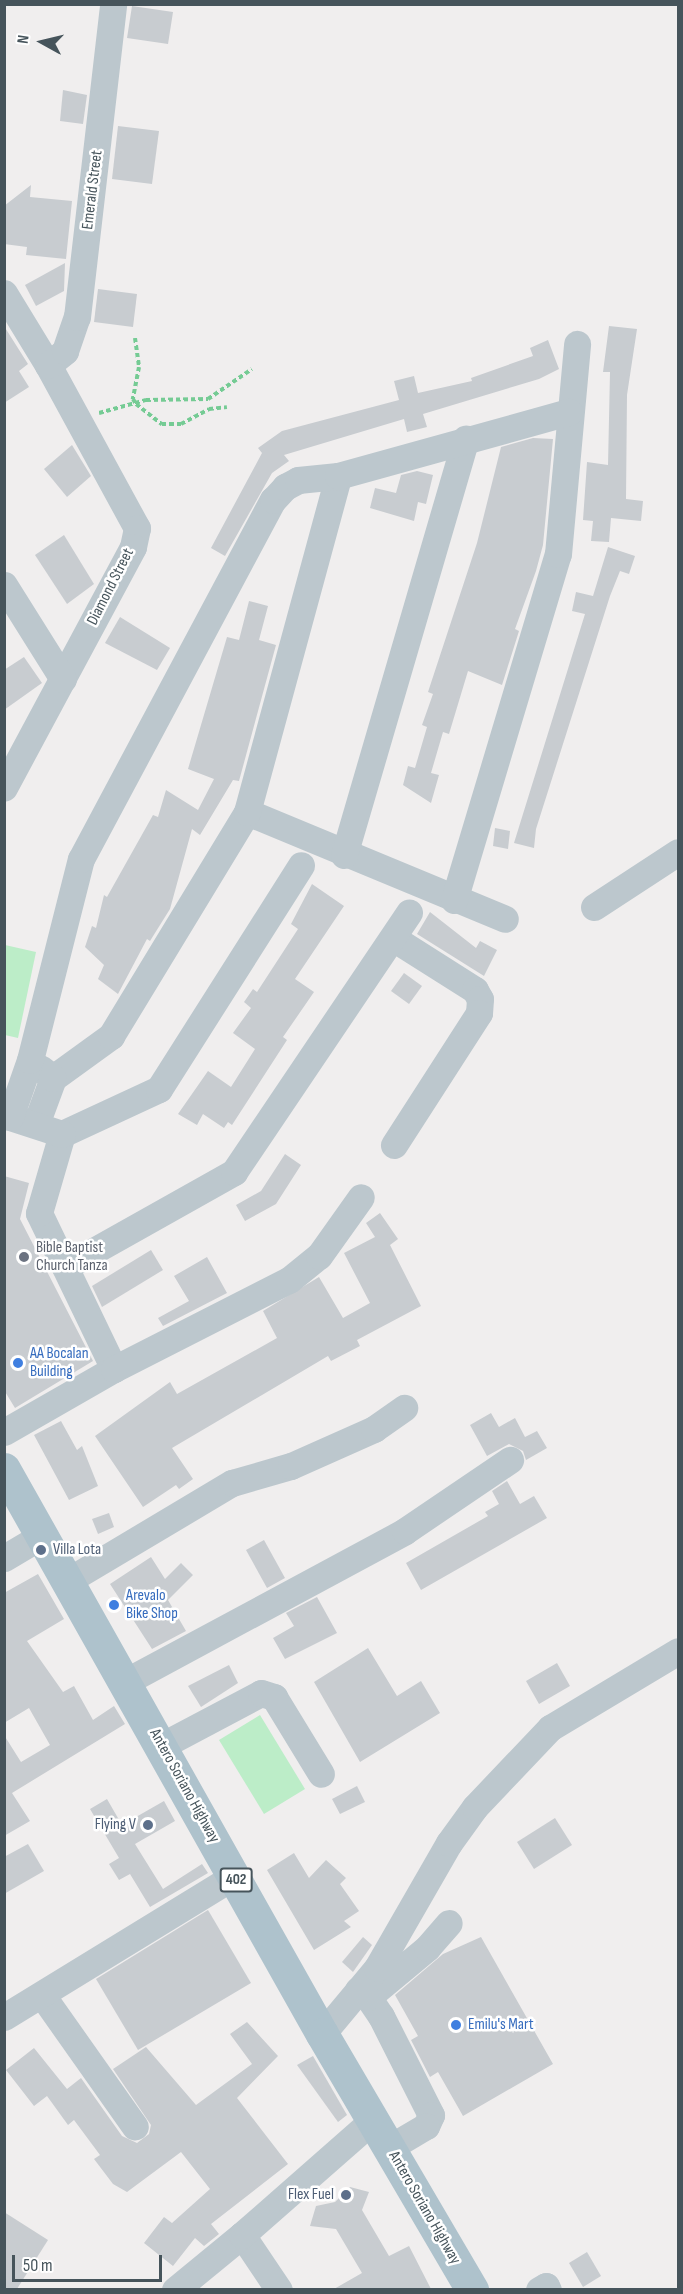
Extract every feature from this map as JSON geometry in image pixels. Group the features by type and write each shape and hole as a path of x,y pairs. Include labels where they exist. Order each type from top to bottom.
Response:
{"main road":[{"name":"Antero Soriano Highway","path":"4,1469 69,1580 322,2034 472,2289"}],"street":[{"name":"Emerald Street","path":"48,365 65,351 77,317 113,4"},
{"name":"Diamond Street","path":"4,293 48,365 81,430 137,528 132,547 4,788"},
{"path":"454,900 558,554 569,412 577,344"},
{"path":"301,865 159,1089 62,1134 7,1116 30,1060 81,859 273,500 298,480 338,476 466,438 569,412"},
{"path":"344,855 466,438"},
{"path":"36,1124 53,1078 111,1036 247,812 338,476"},
{"path":"4,585 63,679"},
{"path":"247,812 344,855 505,919"},
{"path":"594,907 678,852"},
{"path":"65,1268 234,1172 409,913"},
{"path":"393,938 475,990 480,999 479,1013 394,1145"},
{"path":"30,1060 53,1078"},
{"path":"62,1134 39,1213 114,1369"},
{"path":"4,1432 114,1369 289,1280 319,1256 361,1197"},
{"path":"69,1580 232,1483 291,1466 374,1429 404,1408"},
{"path":"125,1682 405,1531 510,1460"},
{"path":"4,1558 43,1534"},
{"path":"363,1994 376,1968 468,1816 550,1728 678,1651"},
{"path":"161,1746 261,1693 274,1697 321,1774"},
{"path":"4,2017 234,1876"},
{"path":"322,2034 363,1994 428,1948 449,1923"},
{"path":"363,1994 431,2115 426,2126 389,2148"},
{"path":"42,1995 135,2127"},
{"path":"175,2289 242,2235 373,2120"},
{"path":"242,2235 279,2289"},
{"path":"539,2289 546,2286 548,2289"}],"path":[{"path":"135,338 139,368 133,399 136,404 162,424 181,424 208,409 226,407"},
{"path":"81,430 103,410 146,400 208,399 252,369"}],"green space":[{"path":"5,945 36,952 18,1038 5,1035"},
{"path":"260,1715 305,1789 264,1814 219,1740"}],"building":[{"path":"132,6 173,12 168,44 127,38"},
{"path":"63,90 87,95 83,124 60,121"},
{"path":"118,126 159,131 152,184 112,179"},
{"path":"31,185 30,197 72,201 66,259 26,255 27,247 4,244 4,206"},
{"path":"65,263 64,291 36,306 25,285"},
{"path":"98,289 137,294 133,327 94,322"},
{"path":"4,326 28,364 19,371 29,387 4,403"},
{"path":"609,326 637,329 627,395 626,499 643,501 641,521 611,518 609,542 591,541 593,521 583,520 587,462 608,465 610,372 603,372"},
{"path":"548,340 559,369 539,379 423,414 427,427 407,432 404,419 284,455 289,461 272,473 225,556 211,548 262,453 258,448 282,431 399,400 394,381 414,376 418,393 472,381 471,378 533,356 530,348"},
{"path":"533,438 553,439 543,545 536,571 515,629 519,631 502,685 468,671 449,734 443,732 431,773 439,775 431,803 403,785 408,766 415,768 427,727 422,725 433,694 428,692 477,543 501,447"},
{"path":"72,445 91,476 67,497 44,469"},
{"path":"417,471 433,475 426,504 418,502 414,521 370,508 375,488 396,493 401,475"},
{"path":"64,535 94,584 67,604 35,555"},
{"path":"608,547 635,556 629,574 620,571 610,596 536,829 534,848 514,843 585,614 572,611 576,592 593,596"},
{"path":"249,601 268,606 259,640 276,645 239,781 233,780 200,835 192,829 170,909 150,941 147,939 118,994 98,979 104,965 85,947 92,926 96,928 104,895 107,897 153,815 158,817 166,790 198,810 214,779 188,769 227,637 239,640"},
{"path":"120,617 170,648 157,670 105,643"},
{"path":"24,657 42,683 4,710 4,670"},
{"path":"495,828 510,831 508,849 493,846"},
{"path":"312,884 344,906 295,979 314,992 283,1037 287,1040 232,1125 228,1122 224,1128 203,1114 197,1125 178,1114 208,1071 231,1087 255,1049 233,1033 251,1008 244,1002 253,989 257,992 298,929 291,924"},
{"path":"430,912 476,948 480,941 497,950 484,976 417,934"},
{"path":"404,973 422,986 409,1004 391,991"},
{"path":"285,1154 301,1165 276,1204 245,1221 236,1205 261,1191"},
{"path":"4,1176 29,1183 20,1219 93,1361 15,1408 4,1390"},
{"path":"380,1213 398,1239 390,1245 421,1306 357,1340 360,1346 331,1361 328,1356 172,1448 193,1479 179,1489 176,1485 143,1507 95,1436 170,1382 177,1394 277,1338 263,1311 319,1277 343,1318 370,1303 344,1253 375,1237 366,1223"},
{"path":"151,1250 163,1270 102,1307 92,1286"},
{"path":"207,1257 227,1293 163,1326 158,1318 189,1301 174,1276"},
{"path":"491,1413 499,1427 515,1418 525,1437 537,1431 547,1448 526,1460 523,1451 509,1444 487,1456 470,1425"},
{"path":"61,1421 77,1450 82,1446 98,1486 69,1500 34,1435"},
{"path":"507,1481 520,1504 534,1496 547,1518 421,1590 406,1563 488,1516 485,1512 499,1504 492,1491"},
{"path":"109,1513 114,1527 98,1534 92,1519"},
{"path":"264,1540 285,1578 267,1588 246,1550"},
{"path":"151,1557 165,1579 181,1563 193,1575 168,1600 186,1631 152,1649 110,1584"},
{"path":"38,1574 64,1619 27,1641 63,1692 74,1686 93,1720 114,1706 125,1724 12,1793 30,1821 4,1836 4,1735 21,1762 50,1745 29,1708 4,1723 4,1593"},
{"path":"317,1597 337,1633 285,1659 273,1638 294,1626 286,1613"},
{"path":"368,1648 397,1696 421,1681 440,1713 360,1762 314,1682"},
{"path":"557,1663 570,1686 539,1704 526,1681"},
{"path":"229,1665 238,1683 201,1707 188,1686"},
{"path":"357,1786 365,1802 340,1814 332,1799"},
{"path":"107,1799 122,1825 164,1801 175,1821 135,1844 163,1889 202,1864 208,1873 150,1907 130,1874 119,1880 109,1864 119,1858 90,1809"},
{"path":"555,1818 572,1845 534,1869 517,1842"},
{"path":"28,1844 44,1871 4,1894 4,1857"},
{"path":"294,1853 309,1878 326,1860 346,1878 340,1884 359,1911 344,1921 351,1927 314,1950 267,1870"},
{"path":"208,1910 251,1983 138,2050 96,1979"},
{"path":"363,1937 372,1945 353,1972 342,1962"},
{"path":"481,1937 553,2064 463,2116 438,2072 430,2077 411,2040 418,2036 395,1995 443,1954"},
{"path":"247,2022 278,2056 237,2098 288,2164 211,2224 219,2234 204,2246 195,2238 173,2266 144,2243 164,2217 172,2223 210,2189 181,2152 127,2192 113,2184 94,2159 100,2155 74,2120 68,2125 47,2096 34,2106 6,2070 34,2048 67,2089 81,2078 122,2136 137,2143 149,2134 151,2125 113,2069 146,2047 196,2105 252,2064 230,2034"},
{"path":"313,2056 347,2115 338,2122 297,2065"},
{"path":"350,2187 369,2192 362,2210 389,2256 409,2246 431,2289 334,2289 362,2273 336,2229 310,2226 316,2206 335,2202"},
{"path":"4,2212 48,2240 17,2289 4,2289"},
{"path":"587,2252 601,2276 583,2287 569,2263"}],"place":[{"name":"Bible Baptist Church Tanza","path":"24,1257"},
{"name":"AA Bocalan Building","path":"18,1363"},
{"name":"Villa Lota","path":"41,1550"},
{"name":"Arevalo Bike Shop","path":"114,1605"},
{"name":"Flying V","path":"148,1825"},
{"name":"Emilu's Mart","path":"456,2025"},
{"name":"Flex Fuel","path":"346,2195"}]}
